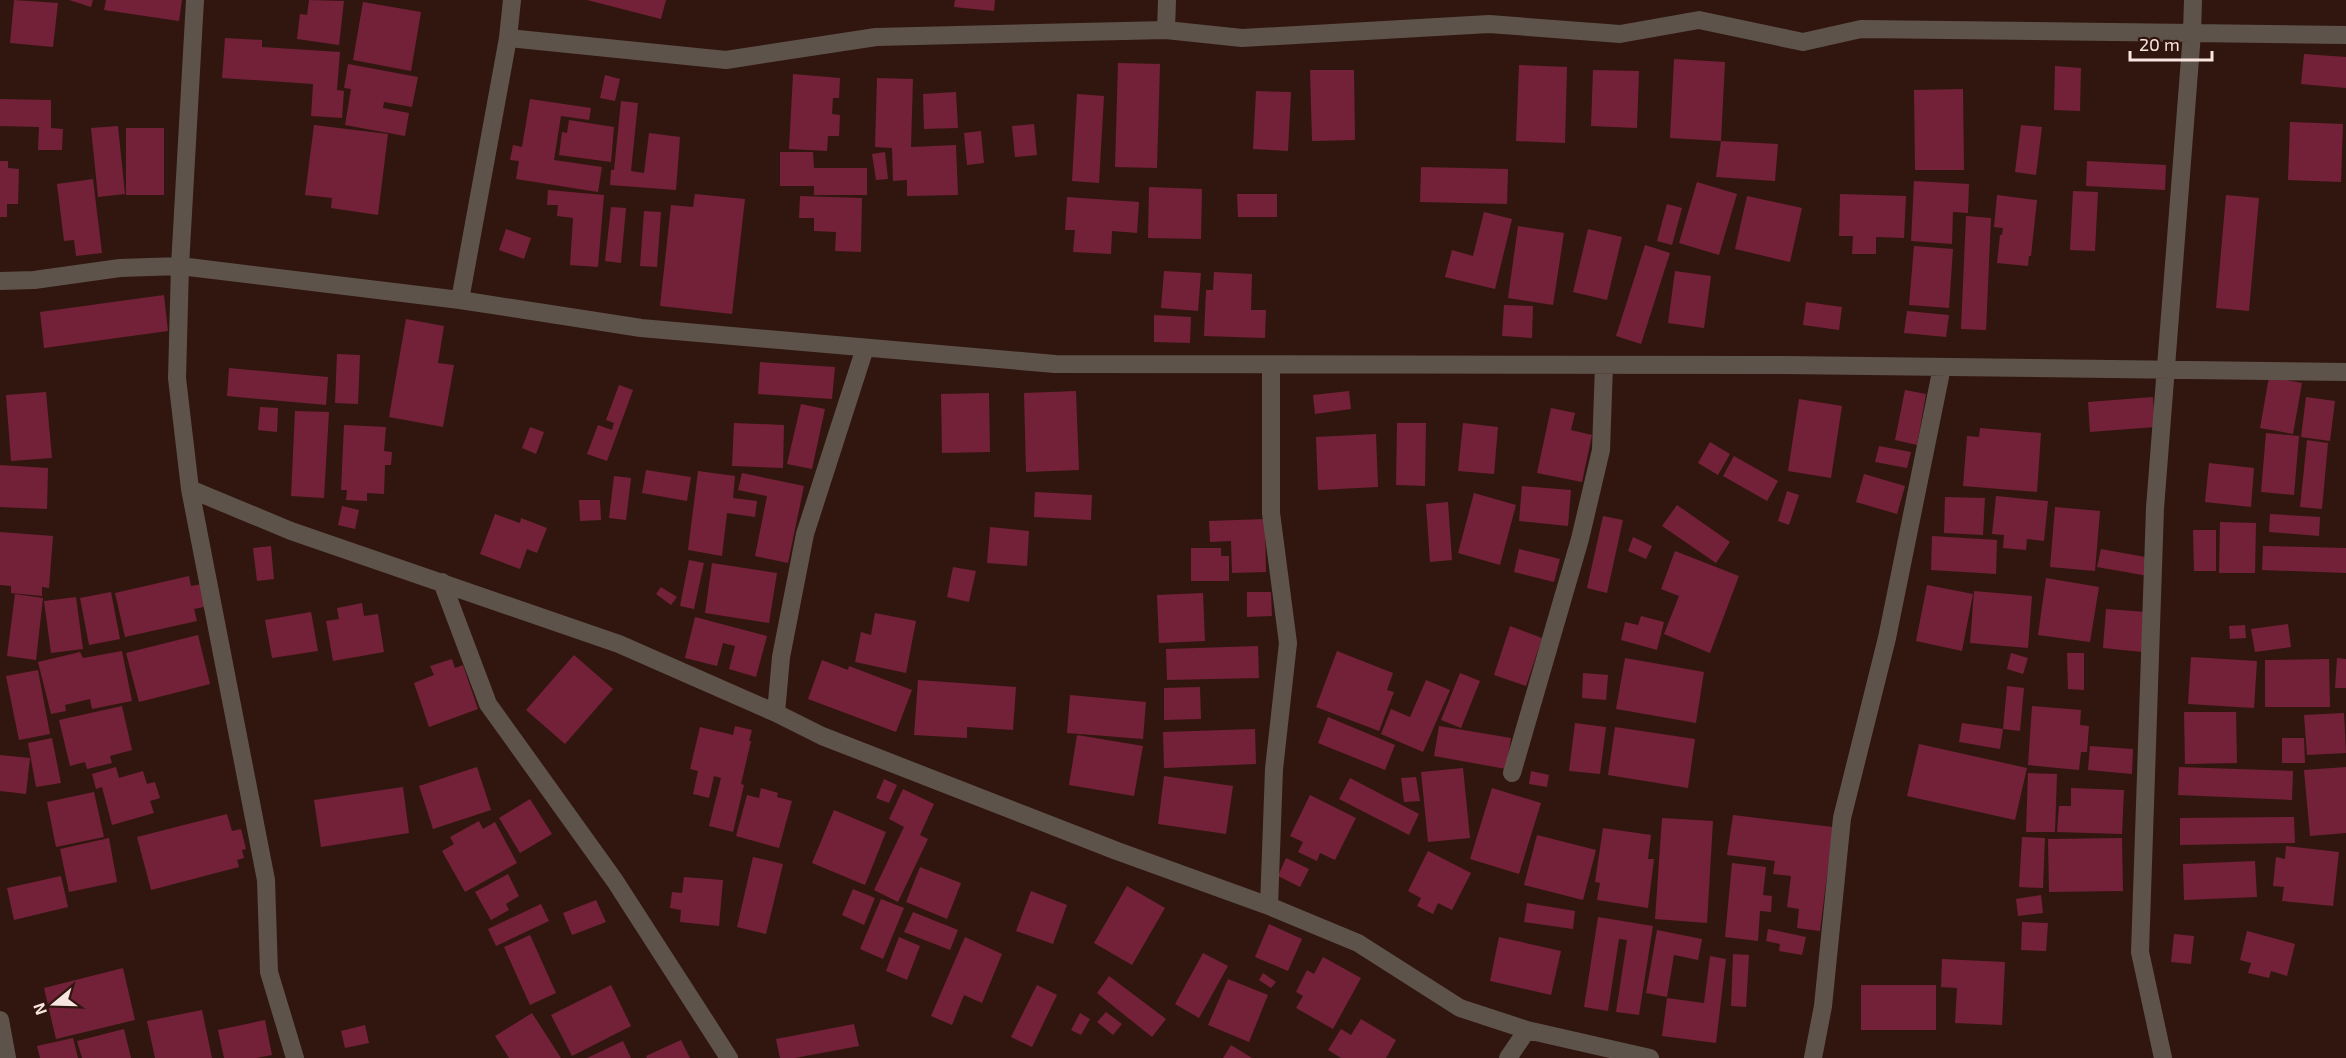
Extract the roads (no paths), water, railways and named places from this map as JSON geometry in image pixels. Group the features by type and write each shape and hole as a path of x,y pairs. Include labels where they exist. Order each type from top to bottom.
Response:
{"street":[{"path":"195,0 180,266 177,378 190,489 266,880 269,972 295,1058"},
{"path":"460,300 508,38 512,0"},
{"path":"1166,30 1167,0"},
{"path":"2163,1058 2140,952 2155,508 2193,0"},
{"path":"508,38 726,60 876,37 1166,30 1242,38 1489,24 1620,34 1700,20 1803,42 1861,29 2346,35"},
{"path":"0,281 33,280 120,268 180,266 460,300 641,328 1055,364 1942,367 2346,372"},
{"path":"776,713 781,657 805,534 865,348"},
{"path":"1269,906 1274,769 1288,643 1271,513 1271,364"},
{"path":"1512,773 1580,540 1601,450 1604,365"},
{"path":"1814,1058 1823,1006 1842,818 1887,638 1942,367"},
{"path":"190,489 291,531 619,644 844,745 1117,852 1269,906 1359,943 1460,1008 1527,1030 1650,1058"},
{"path":"442,582 488,704 615,881 729,1058"},
{"path":"0,1020 7,1058"},
{"path":"1508,1058 1527,1030"}]}
